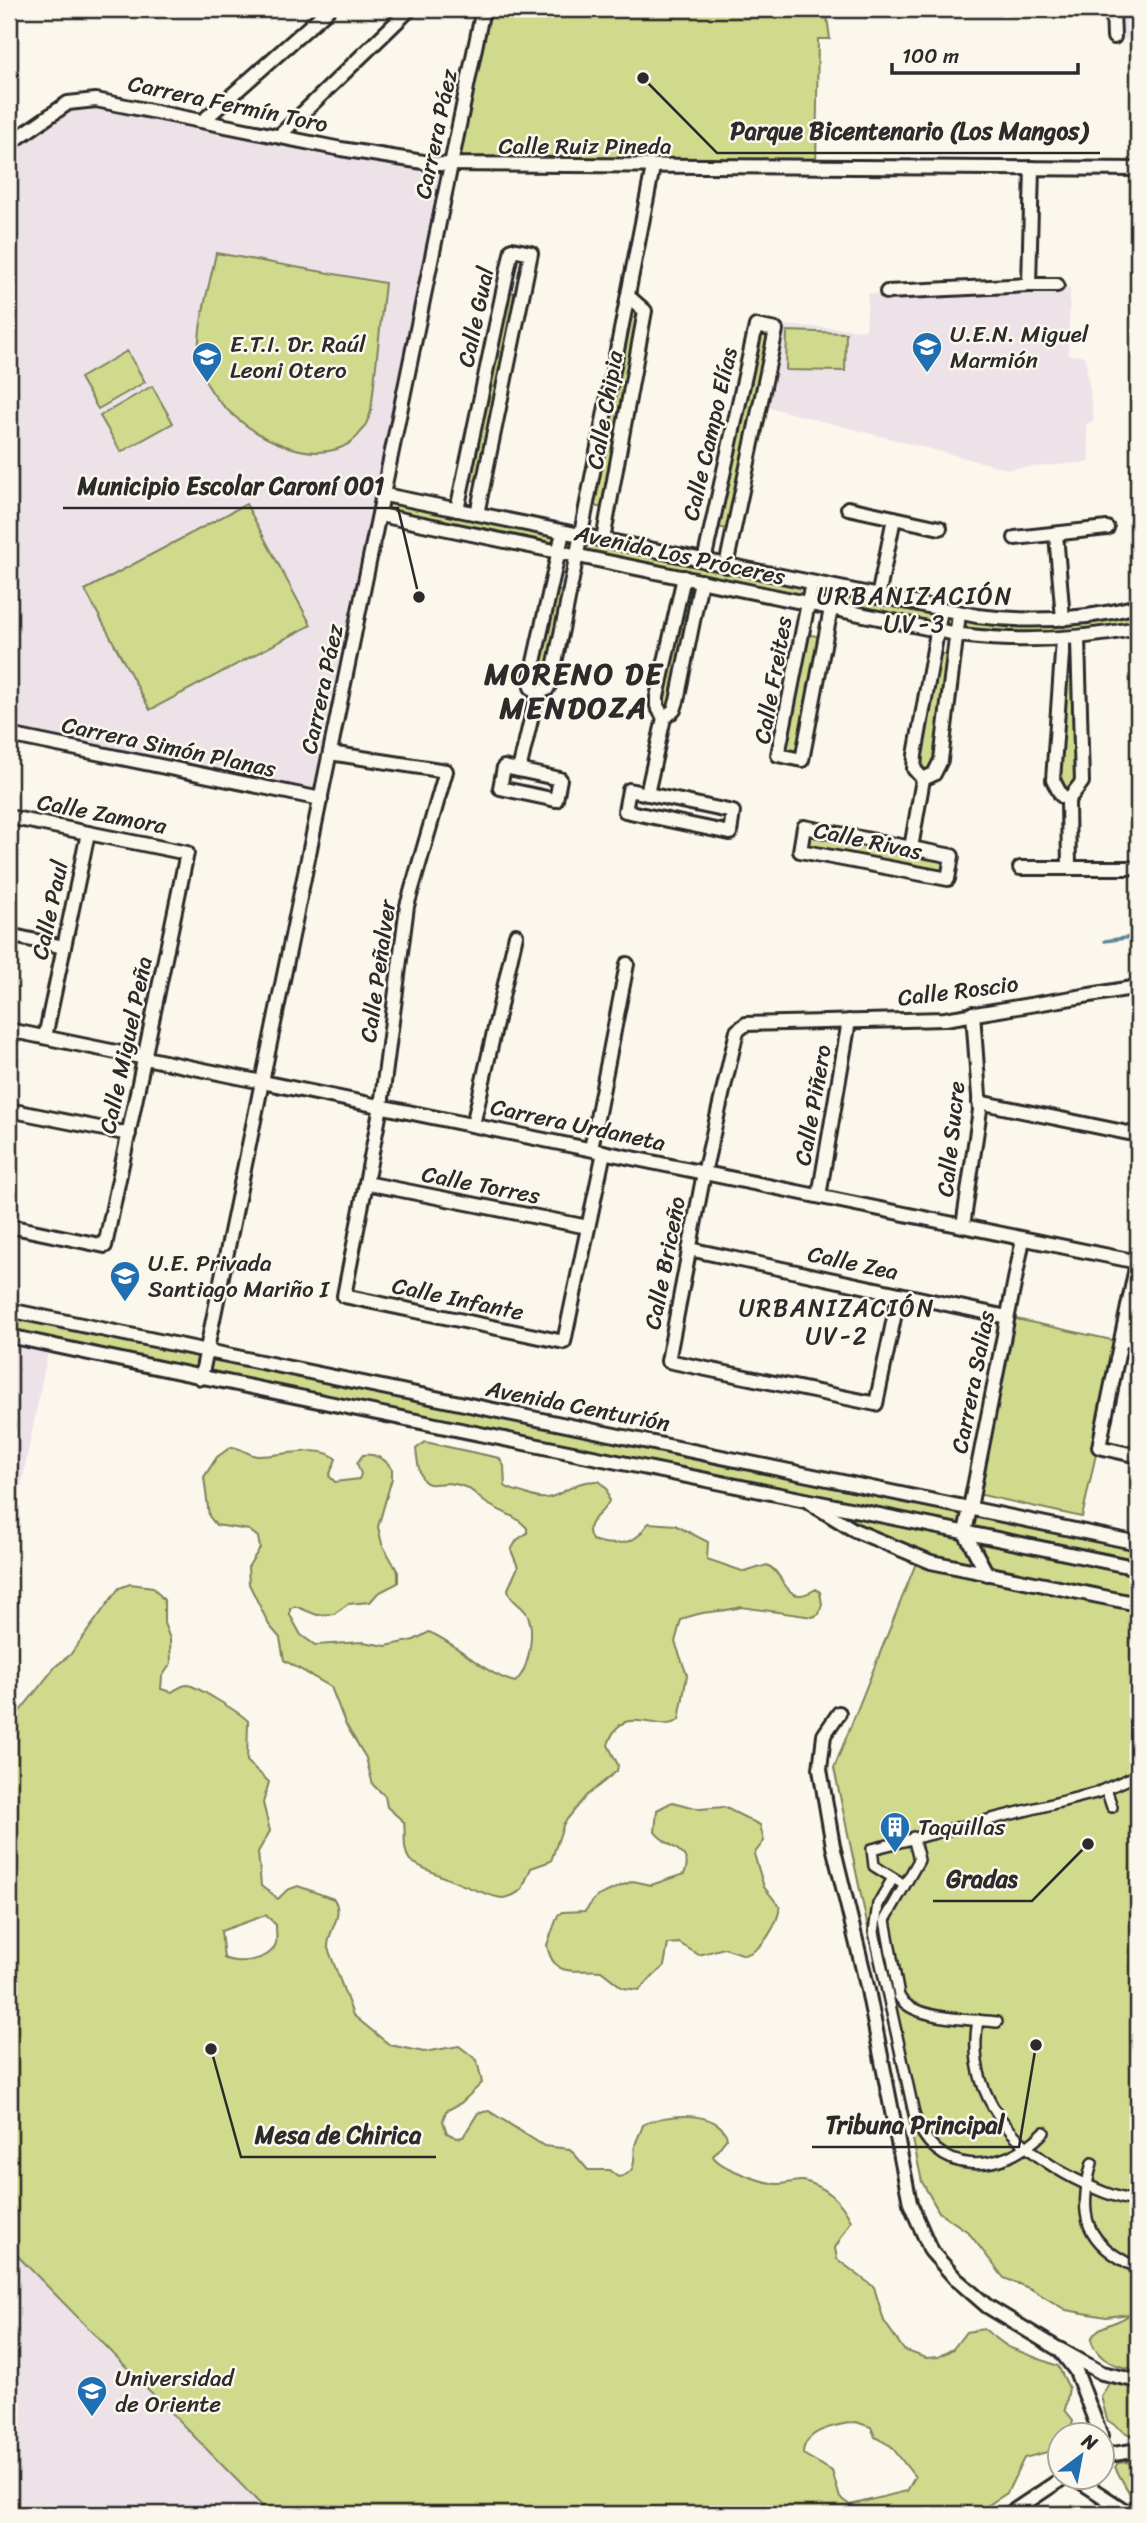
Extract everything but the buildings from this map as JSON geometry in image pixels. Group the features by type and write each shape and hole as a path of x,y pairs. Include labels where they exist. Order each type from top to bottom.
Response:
{"street":[{"path":"204,120 329,9"},
{"path":"279,136 410,9"},
{"name":"Carrera Páez","path":"201,1378 483,9"},
{"path":"1114,9 1114,37"},
{"name":"Carrera Fermín Toro","path":"9,144 51,113 81,100 119,103 398,159 451,164"},
{"name":"Calle Ruiz Pineda","path":"451,164 1138,169"},
{"name":"Calle Chipia","path":"537,694 547,689 551,681 582,536 653,167"},
{"path":"1029,285 1032,168"},
{"name":"Calle Gual","path":"457,510 512,249 531,253 477,514"},
{"path":"887,292 1058,285"},
{"name":"Calle Chipia","path":"603,540 645,311 628,296"},
{"name":"Calle Campo Elías","path":"704,561 756,326 776,330 726,566"},
{"name":"Avenida Los Próceres","path":"384,495 959,614 1014,620 1063,619 1138,606"},
{"path":"848,508 940,528"},
{"name":"Avenida Los Próceres","path":"380,515 957,634 1004,640 1063,640 1138,628"},
{"path":"878,597 894,518"},
{"path":"1016,538 1107,528"},
{"path":"519,770 537,694 531,687 530,680 563,532"},
{"path":"1056,534 1063,619"},
{"path":"664,718 657,706 657,697 684,577"},
{"path":"647,794 664,718 674,710 677,701 701,581"},
{"name":"Calle Freites","path":"812,583 778,755 802,760 835,588"},
{"name":"Calle Rivas","path":"923,779 914,769 915,755 941,610"},
{"name":"Calle Rivas","path":"923,779 934,774 941,760 959,614"},
{"path":"1069,868 1068,800 1082,782 1078,639"},
{"path":"1063,640 1053,780 1060,795 1068,800"},
{"name":"Carrera Simón Planas","path":"9,735 321,799"},
{"name":"Calle Peñalver","path":"330,753 446,771 407,906 381,1107 344,1296"},
{"path":"504,767 519,770 560,779 556,800 500,788 504,767"},
{"name":"Calle Rivas","path":"911,848 923,779"},
{"path":"628,790 647,794 733,812 730,833 624,811 628,790"},
{"name":"Calle Zamora","path":"9,817 187,853"},
{"name":"Calle Rivas","path":"804,827 911,848 952,856 948,879 800,851 804,827"},
{"name":"Calle Paul","path":"45,1037 88,833"},
{"name":"Calle Miguel Peña","path":"9,1226 106,1246 187,853"},
{"path":"1020,868 1129,868"},
{"path":"9,935 64,947"},
{"path":"473,1125 516,935"},
{"path":"588,1227 627,964"},
{"name":"Calle Roscio","path":"740,1027 770,1023 945,1018 1138,987"},
{"name":"Calle Sucre","path":"962,1226 979,1102 973,1013"},
{"name":"Calle Piñero","path":"819,1196 849,1021"},
{"name":"Calle Briceño","path":"740,1027 734,1037 704,1173 668,1361 876,1404 899,1294"},
{"name":"Carrera Urdaneta","path":"9,1030 1023,1239 1138,1260"},
{"path":"979,1102 1138,1135"},
{"path":"9,1110 129,1134"},
{"name":"Calle Torres","path":"366,1184 588,1227"},
{"name":"Calle Infante","path":"344,1296 564,1342 588,1227"},
{"name":"Carrera Salias","path":"965,1532 1023,1239"},
{"name":"Calle Zea","path":"689,1250 1007,1317"},
{"path":"1138,1260 1099,1447 1138,1456"},
{"name":"Avenida Centurión","path":"9,1310 206,1353 1138,1543"},
{"name":"Avenida Centurión","path":"9,1336 201,1378 1138,1568"},
{"path":"1122,1338 1138,1341"},
{"path":"803,1499 854,1530 931,1562 1138,1604"},
{"path":"965,1532 987,1574"},
{"path":"839,1713 824,1735 820,1769 833,1846 868,1990 910,2203 931,2251 956,2280 988,2306 1102,2373 1138,2381"},
{"path":"903,1884 874,1867 872,1849 914,1841 1106,1789 1138,1775"},
{"path":"1106,1789 1112,1807"},
{"path":"914,1841 919,1860 886,1913 884,1925 901,2000 925,2013 998,2022"},
{"path":"893,1878 878,1904 874,1932 914,2113 922,2137 942,2156 968,2162 1002,2161 1027,2149 1044,2133"},
{"path":"978,2020 976,2060 985,2091 997,2116 1027,2149 1086,2184 1123,2199 1138,2201"},
{"path":"1092,2163 1086,2184 1084,2209 1096,2239 1109,2251 1138,2268"},
{"path":"1060,2350 1080,2381 1095,2422"},
{"path":"1116,2453 1138,2450"},
{"path":"1009,2514 1046,2489"},
{"path":"1097,2492 1130,2514"}],"shaded area":[{"path":"1115,9 1138,9 1138,43 1115,36"},
{"name":"E.T.I. Dr. Raúl Leoni Otero","path":"81,100 451,164 321,799 9,735 9,144"},
{"name":"U.E.N. Miguel Marmión","path":"1070,288 1068,355 1085,356 1094,421 1086,424 1090,462 1008,469 760,405 776,330 782,325 866,330 868,294"},
{"path":"9,1337 49,1346 9,1547"},
{"name":"Universidad de Oriente","path":"9,2247 80,2322 270,2514 9,2514"}],"green space":[{"path":"483,9 826,9 830,39 818,39 816,167 451,164"},
{"path":"216,253 385,283 371,411 357,436 336,449 311,452 283,445 256,432 232,414 212,393 201,370 199,343"},
{"path":"503,290 522,295 484,482 463,479"},
{"path":"628,296 645,311 609,509 588,505"},
{"path":"756,326 776,330 733,530 712,526"},
{"path":"787,331 846,333 845,371 786,370"},
{"path":"127,351 145,382 98,409 80,378"},
{"path":"152,386 173,423 121,452 100,416"},
{"path":"385,495 563,532 559,551 380,515"},
{"path":"246,504 311,625 150,710 85,590"},
{"path":"582,536 812,583 808,603 578,555"},
{"path":"835,588 941,610 937,630 831,608"},
{"path":"550,589 570,593 544,692 530,680"},
{"path":"1138,606 1138,628 1108,634 956,634 959,614 996,619"},
{"path":"676,615 694,618 677,701 664,718 657,697"},
{"path":"802,633 826,638 802,760 778,755"},
{"path":"933,652 954,656 941,760 923,779 915,755"},
{"path":"1060,678 1079,679 1082,782 1068,800 1053,765"},
{"path":"804,827 952,856 948,879 800,851"},
{"path":"9,1310 1138,1543 1138,2370 1110,2362 1098,2354 1091,2340 1098,2330 1130,2314 1106,2317 1066,2310 1031,2289 1004,2278 968,2232 939,2212 922,2182 834,1768 918,1558 803,1499 9,1336"},
{"path":"1007,1317 1121,1342 1082,1517 973,1493"},
{"path":"425,1442 499,1458 504,1466 505,1486 537,1498 555,1496 578,1484 599,1481 607,1489 609,1501 591,1523 589,1533 592,1540 610,1544 622,1543 638,1536 649,1523 675,1525 708,1542 707,1559 745,1572 767,1565 791,1592 798,1595 816,1589 820,1592 822,1604 819,1614 813,1617 741,1607 681,1620 675,1642 687,1675 679,1720 670,1724 631,1721 614,1731 608,1745 618,1765 617,1771 586,1796 564,1823 551,1861 531,1868 522,1889 503,1898 453,1881 409,1859 404,1822 387,1807 385,1796 373,1785 366,1758 345,1723 331,1687 284,1660 280,1638 269,1625 249,1584 248,1567 260,1548 258,1537 249,1530 216,1525 209,1516 204,1477 217,1457 231,1447 257,1456 310,1451 329,1454 336,1459 329,1476 335,1482 359,1479 361,1474 357,1463 363,1455 379,1458 392,1469 392,1478 378,1527 382,1544 398,1572 398,1583 378,1593 370,1602 348,1604 334,1614 317,1615 295,1606 290,1609 290,1615 301,1635 315,1645 363,1642 386,1646 414,1640 429,1632 481,1666 515,1682 527,1660 531,1632 528,1616 509,1594 508,1589 518,1567 511,1550 517,1540 527,1533 527,1528 467,1488 454,1484 425,1482 418,1466 416,1449"},
{"path":"130,1584 153,1587 164,1600 164,1623 170,1639 171,1663 162,1677 161,1689 172,1692 188,1685 209,1695 248,1721 247,1761 269,1782 263,1803 270,1831 258,1852 261,1886 278,1899 287,1890 298,1886 334,1899 338,1912 328,1948 353,2015 390,2045 424,2052 459,2046 477,2060 482,2083 461,2103 446,2111 443,2121 447,2133 457,2138 463,2137 478,2113 489,2111 544,2146 570,2149 588,2170 609,2170 618,2177 632,2169 636,2144 643,2125 677,2116 703,2118 714,2122 727,2138 713,2156 723,2165 770,2183 811,2183 826,2191 843,2207 851,2221 835,2248 837,2259 874,2287 884,2321 904,2350 926,2358 938,2357 953,2349 966,2332 984,2329 1008,2347 1058,2366 1069,2388 1065,2410 1072,2422 1046,2422 1046,2452 1024,2458 1007,2493 987,2506 982,2514 270,2514 9,2247 9,1718 20,1711 56,1666 70,1655 119,1588","holes":["266,1915 276,1925 276,1941 268,1954 245,1961 224,1958 221,1931","856,2422 871,2427 875,2437 891,2446 915,2477 907,2491 850,2505 840,2498 832,2471 803,2454 805,2446 815,2434 831,2427"]},
{"path":"672,1802 700,1809 724,1807 760,1825 764,1841 754,1854 764,1887 780,1907 768,1936 758,1948 745,1955 724,1948 699,1955 679,1943 668,1944 664,1966 639,1990 623,1988 601,1971 568,1970 555,1964 547,1945 558,1915 562,1912 585,1911 596,1897 633,1881 651,1885 684,1874 687,1866 683,1854 655,1832 657,1810"},
{"path":"1110,2382 1138,2386 1138,2434 1128,2434 1116,2426 1116,2422 1107,2420 1101,2396"},
{"path":"1127,2462 1138,2466 1138,2505 1116,2469 1118,2463"}],"waterway":[{"path":"1105,941 1138,936"}],"place":[{"name":"Parque Bicentenario (Los Mangos)","path":"643,78"},
{"name":"U.E.N. Miguel Marmión","path":"927,374"},
{"name":"E.T.I. Dr. Raúl Leoni Otero","path":"207,384"},
{"name":"Municipio Escolar Caroní 001","path":"419,597"},
{"name":"U.E. Privada Santiago Mariño I","path":"125,1303"},
{"name":"Gradas","path":"1088,1844"},
{"name":"Taquillas","path":"895,1854"},
{"name":"Tribuna Principal","path":"1036,2045"},
{"name":"Mesa de Chirica","path":"211,2049"},
{"name":"Universidad de Oriente","path":"92,2418"}],"district":[{"name":"URBANIZACIÓN UV-3","path":"915,610"},
{"name":"MORENO DE MENDOZA","path":"574,691"},
{"name":"URBANIZACIÓN UV-2","path":"837,1322"}]}
